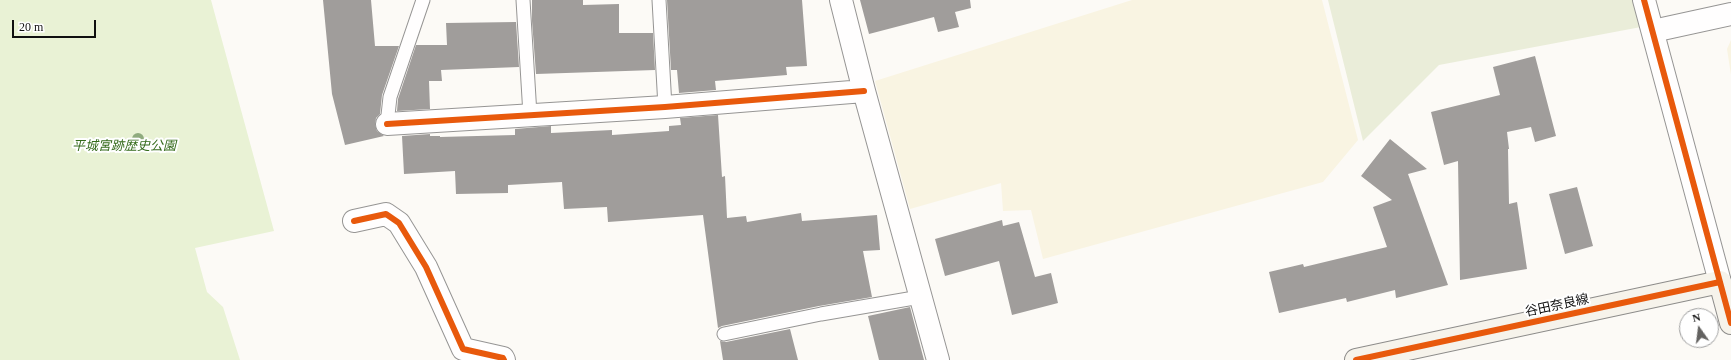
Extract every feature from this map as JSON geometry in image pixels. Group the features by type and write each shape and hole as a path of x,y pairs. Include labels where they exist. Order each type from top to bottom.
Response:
{"main road":[{"path":"1725,281 1731,323"},
{"name":"谷田奈良線","path":"1356,360 1725,281"}],"street":[{"path":"840,0 938,360"},
{"path":"1644,0 1725,281"},
{"path":"1653,31 1731,14"},
{"path":"387,124 665,107 864,91"},
{"path":"354,221 386,214 399,223 426,267 463,349 503,358 504,360"}],"lane":[{"path":"387,124 390,97 423,0"},
{"path":"523,0 530,115"},
{"path":"659,0 665,107"},
{"path":"724,334 822,314 920,297"}],"shaded area":[{"path":"1132,0 1322,0 1358,140 1323,182 1043,259 1031,210 1003,211 1001,183 910,209 875,81"},
{"path":"1731,40 1731,75 1727,49"}],"green space":[{"name":"平城宮跡歴史公園","path":"0,0 211,0 274,231 195,248 207,292 223,307 240,360 0,360"},
{"path":"1328,0 1633,0 1641,27 1439,65 1363,141"}],"building":[{"path":"323,0 371,0 375,46 399,46 382,95 380,114 376,118 375,124 377,131 384,136 345,145 332,94"},
{"path":"532,0 583,0 583,5 619,4 619,33 653,33 655,70 536,74"},
{"path":"667,0 802,0 807,66 786,67 787,75 715,81 716,90 679,93 677,70 671,70"},
{"path":"860,0 970,0 971,8 955,12 959,27 938,32 934,17 869,34"},
{"path":"516,22 519,67 441,70 442,81 429,81 430,109 397,111 398,99 416,45 447,45 446,23"},
{"path":"1535,56 1556,136 1535,142 1531,127 1507,132 1509,149 1509,204 1517,202 1527,269 1460,280 1458,161 1444,165 1431,112 1500,95 1493,67"},
{"path":"718,115 722,177 725,176 727,218 746,216 747,222 801,213 802,221 877,215 880,250 863,251 872,297 819,306 718,328 703,215 608,222 607,207 564,209 562,182 508,185 508,193 456,194 455,171 404,174 402,136 430,134 430,136 440,137 515,135 515,129 551,126 551,133 612,130 612,135 669,131 669,126 681,125 680,118"},
{"path":"1390,139 1427,169 1408,174 1448,285 1396,298 1395,290 1347,302 1346,298 1279,313 1269,272 1303,264 1304,267 1387,247 1373,207 1392,200 1361,176"},
{"path":"1577,187 1593,246 1565,254 1549,194"},
{"path":"1002,220 1003,226 1019,222 1035,277 1051,273 1058,303 1012,315 999,261 945,276 935,239"},
{"path":"910,307 924,360 879,360 868,316"},
{"path":"790,329 798,360 723,360 720,341 726,342"}],"cycle path":[{"path":"1644,0 1731,323"},
{"path":"387,124 665,107 864,91"},
{"path":"354,221 386,214 399,223 426,267 463,349 503,358 504,360"},
{"path":"1356,360 1720,282"}]}
